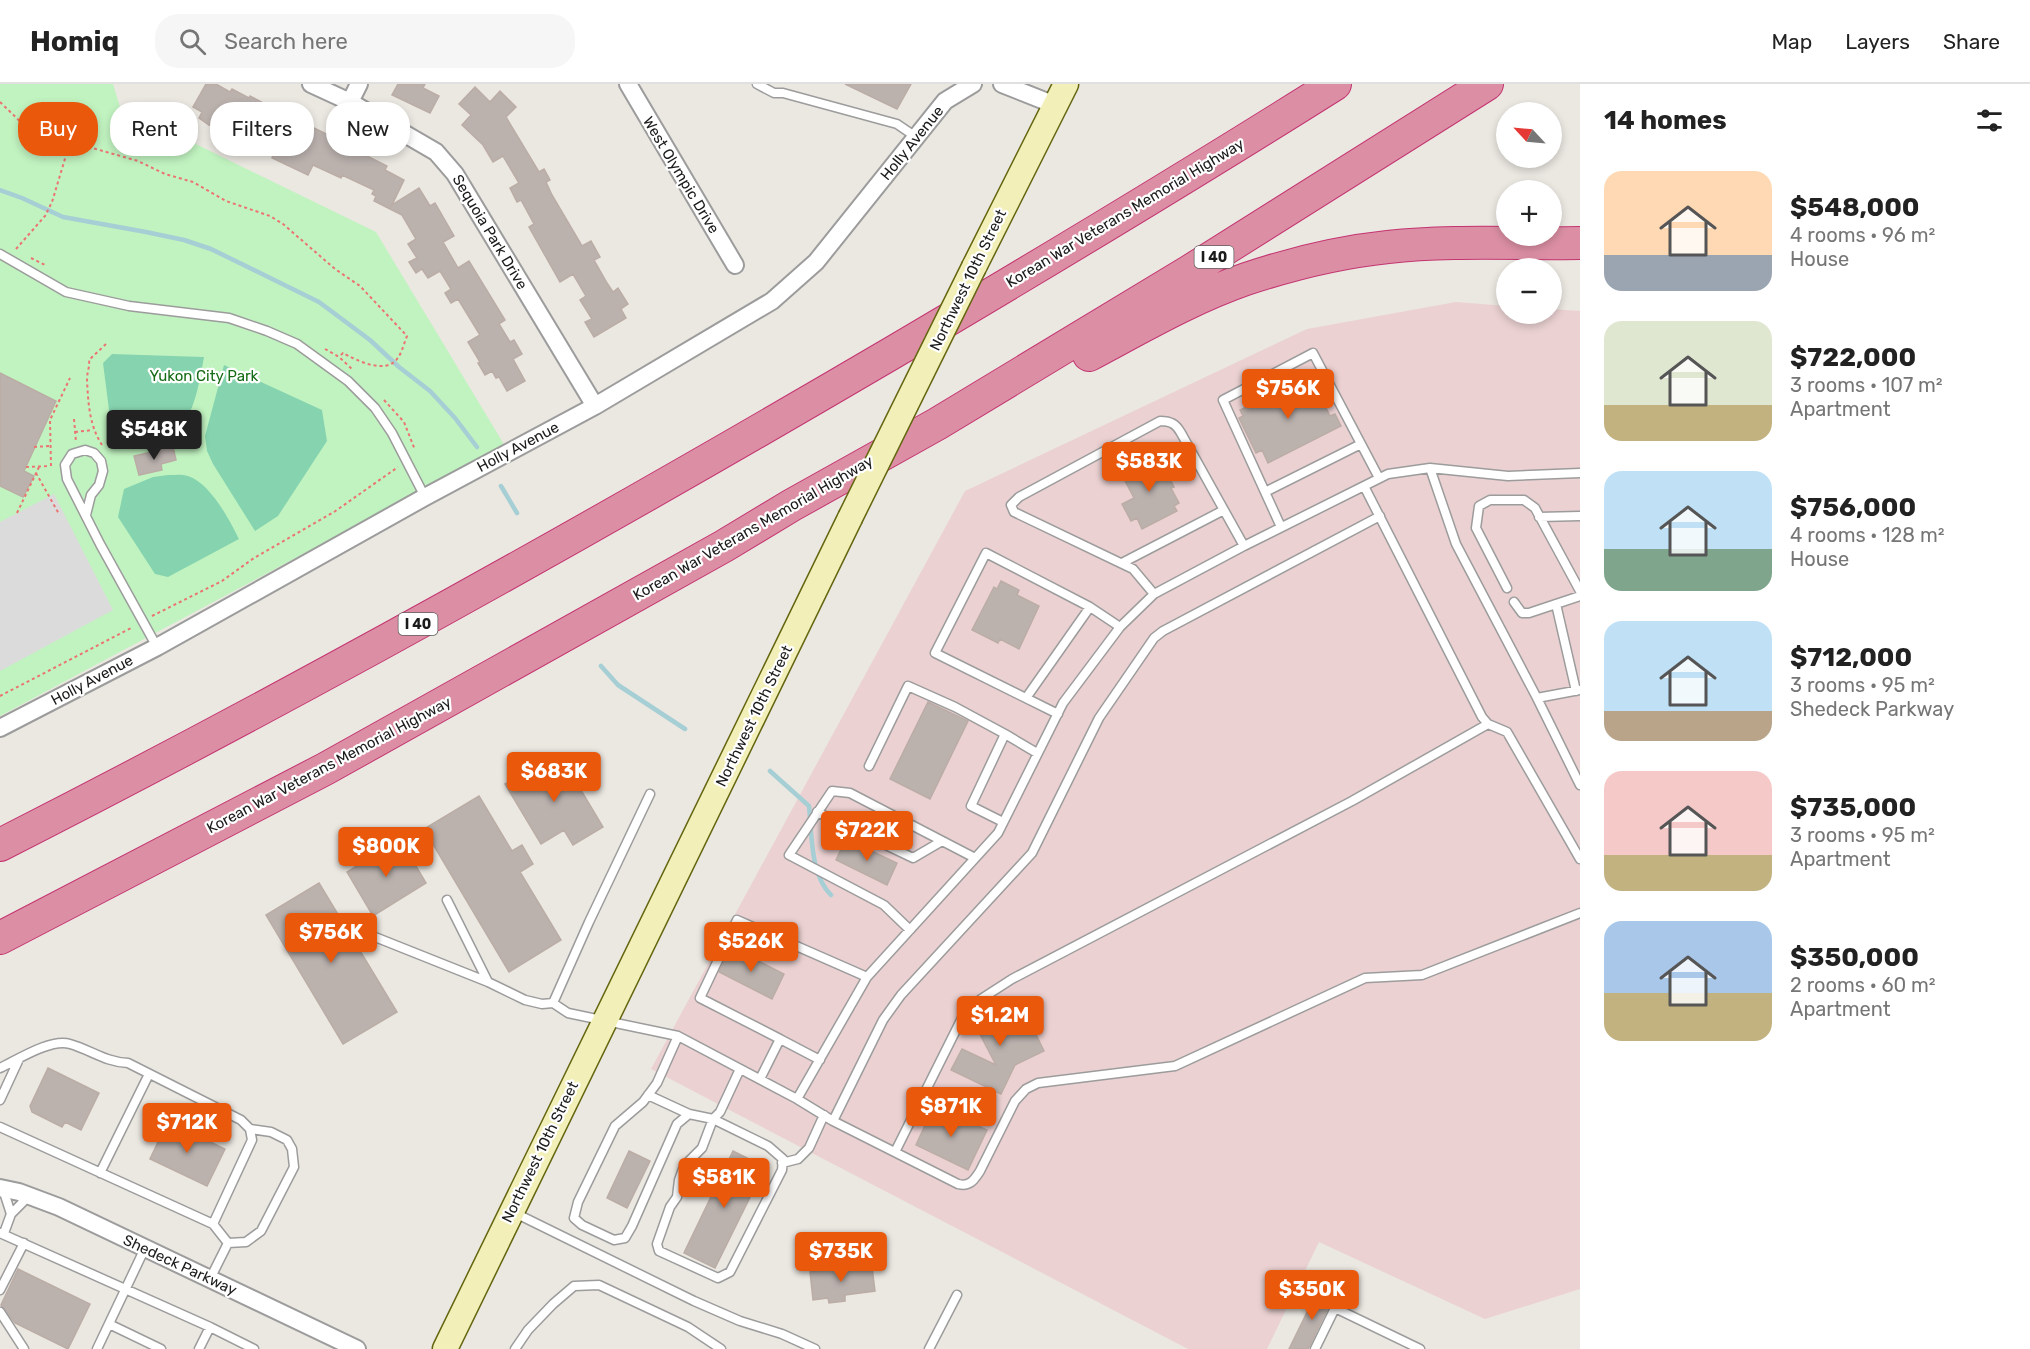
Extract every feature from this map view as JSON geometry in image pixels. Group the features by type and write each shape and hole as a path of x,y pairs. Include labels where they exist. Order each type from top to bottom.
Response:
{"highway":[{"name":"Korean War Veterans Memorial Highway","path":"0,845 143,772 401,634 693,470 1153,197 1335,84"},
{"name":"Korean War Veterans Memorial Highway","path":"0,938 177,848 335,763 937,424 1190,272 1487,84"},
{"path":"937,424 1009,396 1201,297 1287,266 1336,255 1389,247 1580,243"}],"main road":[{"name":"Northwest 10th Street","path":"445,1349 850,518 1066,84"}],"street":[{"name":"Sequoia Park Drive","path":"311,84 350,102"},
{"path":"350,102 359,84"},
{"name":"West Olympic Drive","path":"628,84 735,265"},
{"path":"1002,84 1055,105"},
{"name":"Holly Avenue","path":"0,728 157,646 425,497 595,406 771,301 816,262 945,101 969,85"},
{"name":"Sequoia Park Drive","path":"410,137 436,152 456,174 595,406"},
{"name":"Shedeck Parkway","path":"1,1188 59,1207 357,1349"}],"lane":[{"path":"757,84 774,93 783,93 897,124 916,137"},
{"path":"0,254 66,292 129,306 229,318 297,344 348,381 375,408 392,433 425,497"},
{"path":"1281,527 1223,400 1313,353 1379,478"},
{"path":"1154,594 1133,569 1014,512 1011,505 1019,497 1160,421 1169,421 1176,424 1182,433 1244,546"},
{"path":"1265,492 1361,444"},
{"path":"86,515 91,495 99,485 103,471 100,460 94,453 85,450 72,454 65,465 67,479 86,515 157,646"},
{"path":"1430,468 1456,544 1580,785"},
{"path":"797,1099 867,977 998,833 1063,704 1120,627 1154,594 1388,474 1430,468 1508,476 1580,473"},
{"path":"1364,486 1482,717 1488,724 1507,732 1580,859"},
{"path":"1507,588 1476,528 1479,506 1490,500 1524,500 1535,508 1580,593 1529,613 1522,613 1514,602"},
{"path":"1122,563 1224,510"},
{"path":"833,1121 883,1020 901,995 1032,853 1099,718 1154,638 1163,631 1380,516"},
{"path":"1539,517 1580,516"},
{"path":"1058,714 935,653 986,553 1090,607 1120,627"},
{"path":"1537,698 1578,690 1556,604"},
{"path":"1026,698 1090,607"},
{"path":"868,766 908,686 955,707 1037,753"},
{"path":"895,1152 962,1018 981,999 1012,979 1352,801 1488,724"},
{"path":"1003,822 971,806 1005,734"},
{"path":"910,930 884,905 789,855 832,791 850,793 975,858"},
{"path":"553,1003 589,921 650,794"},
{"path":"818,812 913,858 942,841"},
{"path":"447,900 488,982"},
{"path":"375,937 488,982 525,1000 542,1004 553,1003 568,1013 678,1036 797,1099 833,1121 965,1186 973,1182 980,1171 1015,1101 1026,1089 1038,1083 1175,1066 1365,978 1422,975 1580,913"},
{"path":"820,1060 700,998 737,920 867,977"},
{"path":"678,1036 657,1083 642,1102 615,1126 578,1202 574,1218 582,1225 614,1240 625,1238 676,1124 689,1114"},
{"path":"760,1079 780,1039"},
{"path":"0,1068 44,1047 68,1043 113,1063 128,1063 241,1120 250,1130 252,1140 213,1224"},
{"path":"0,1100 19,1059"},
{"path":"648,1095 689,1114 713,1119 768,1146 783,1159 782,1170 730,1272 718,1278 659,1251 657,1244 670,1207 677,1197 684,1166 702,1148 713,1119 720,1112 740,1069"},
{"path":"100,1173 149,1074"},
{"path":"782,1163 798,1159 809,1148 824,1115"},
{"path":"0,1127 213,1224 228,1244"},
{"path":"228,1244 246,1242 261,1231 294,1167 292,1149 286,1140 271,1132 250,1130"},
{"path":"1,1188 11,1214"},
{"path":"29,1196 11,1214 2,1233 254,1349"},
{"path":"512,1212 740,1322 782,1334 815,1349"},
{"path":"0,1290 24,1243"},
{"path":"210,1279 228,1244"},
{"path":"97,1349 145,1248"},
{"path":"515,1349 528,1330 574,1286 599,1285 688,1327 722,1349"},
{"path":"929,1349 957,1295"},
{"path":"1315,1349 1335,1308 1420,1349"},
{"path":"0,1312 24,1349"},
{"path":"109,1324 161,1349"},
{"path":"199,1349 210,1327"}],"path":[{"path":"0,102 18,119"},
{"path":"98,150 138,161 165,174 193,182 226,201 270,216 283,224 335,269 360,286 408,336 397,360 390,365 366,365 343,353 339,357"},
{"path":"14,251 45,216 66,156"},
{"path":"102,445 94,430 88,398 89,360 106,344"},
{"path":"51,466 48,422 70,378"},
{"path":"75,432 94,430"},
{"path":"34,447 51,446"},
{"path":"26,467 65,465"},
{"path":"17,513 39,466"},
{"path":"149,617 222,581 254,558 334,512 399,466"},
{"path":"36,473 59,513"},
{"path":"0,696 135,626"}],"shaded area":[{"path":"1456,302 1496,305 1496,324 1562,324 1562,310 1580,311 1580,1289 1485,1319 1319,1242 1267,1349 1188,1349 651,1069 965,491 1307,329"},
{"path":"54,494 113,610 0,671 0,522"}],"green space":[{"name":"Yukon City Park","path":"0,84 113,84 118,102 110,102 110,156 198,156 198,145 210,151 210,156 220,156 376,232 505,446 0,716"},
{"path":"112,354 204,357 195,399 189,414 171,434 138,445 114,449 103,363"},
{"path":"224,365 322,410 327,441 278,516 255,531 207,451 205,436"},
{"path":"188,476 204,486 218,503 239,539 168,577 155,574 118,517 124,489 153,477"}],"building":[{"path":"206,84 216,84 230,92 232,89 261,102 210,102 210,126 199,118 202,112 198,110 198,102 196,102"},
{"path":"398,84 425,84 423,88 439,96 430,113 392,95"},
{"path":"845,84 911,84 897,109"},
{"path":"475,87 490,102 500,91 516,107 506,117 539,172 544,169 550,180 546,182 552,195 582,246 591,241 600,257 594,260 607,283 613,292 618,288 628,304 621,309 626,318 594,337 585,322 592,319 580,300 586,296 573,274 560,282 529,227 534,224 521,200 517,202 510,188 519,183 503,156 493,162 483,145 462,125 471,115 459,104"},
{"path":"314,128 326,134 326,156 367,156 387,166 385,170 404,180 392,205 419,188 430,206 435,203 454,236 443,242 458,268 469,261 505,320 499,324 510,342 514,340 522,354 513,359 525,381 507,391 499,377 496,378 492,371 485,375 468,342 480,335 458,299 451,303 445,293 451,289 440,271 428,278 422,269 416,273 409,262 417,258 408,244 416,239 402,215 374,201 376,196 372,194 374,190 313,165 308,175 272,158 273,156 314,156"},
{"path":"0,373 56,401 24,471 34,476 23,497 0,486"},
{"path":"1310,375 1330,416 1335,414 1341,426 1268,463 1262,450 1256,453 1239,418 1243,416 1240,410"},
{"path":"173,447 176,460 161,464 162,470 139,475 134,456"},
{"path":"1144,456 1149,466 1161,461 1179,503 1174,506 1177,511 1142,529 1137,518 1131,521 1122,504 1134,498 1122,475 1134,469 1131,463"},
{"path":"1001,581 1019,590 1017,595 1039,606 1019,649 1000,639 998,643 972,630 994,587 997,589"},
{"path":"928,702 968,721 930,799 890,779"},
{"path":"560,755 603,827 573,845 564,830 541,844 505,784"},
{"path":"479,796 512,851 522,845 533,864 520,872 561,940 509,972 424,829"},
{"path":"400,839 426,883 373,916 347,872"},
{"path":"846,839 897,863 887,885 836,860"},
{"path":"319,883 397,1012 343,1044 266,915"},
{"path":"731,947 784,974 772,999 719,972"},
{"path":"1019,1000 1044,1051 1015,1065 1001,1094 951,1070 962,1049 996,1065 973,1021"},
{"path":"48,1068 99,1093 81,1130 65,1122 62,1127 32,1112 30,1106"},
{"path":"934,1106 987,1130 968,1170 916,1145"},
{"path":"168,1121 225,1149 207,1186 150,1159"},
{"path":"629,1151 650,1161 627,1208 607,1198"},
{"path":"733,1151 765,1167 715,1268 684,1253"},
{"path":"854,1267 854,1269 872,1267 875,1291 845,1295 845,1301 829,1303 828,1298 813,1300 810,1272"},
{"path":"18,1269 90,1304 68,1349 15,1323 1,1305"},
{"path":"1318,1290 1333,1297 1308,1349 1289,1349"}],"waterway":[{"path":"0,190 63,217 184,240 211,249 319,302 370,340 430,391 477,447"},
{"path":"501,486 517,513"},
{"path":"601,666 618,685 685,729"},
{"path":"770,771 809,806 816,865 819,877 831,895"}]}
